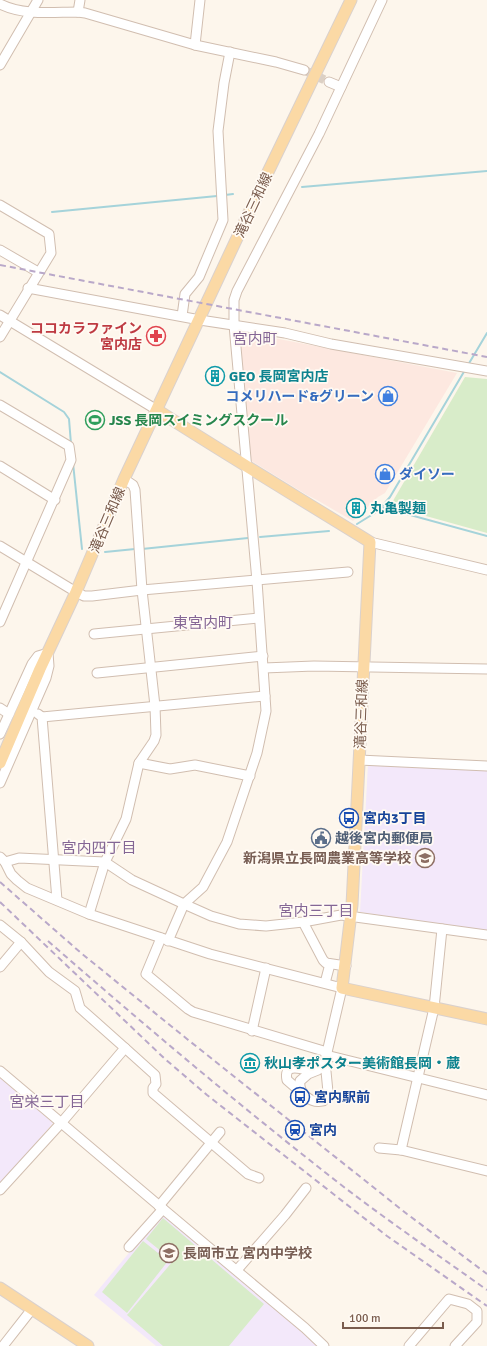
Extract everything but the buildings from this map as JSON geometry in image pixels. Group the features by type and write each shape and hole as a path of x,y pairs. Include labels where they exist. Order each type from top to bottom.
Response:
{"main road":[{"name":"滝谷三和線","path":"0,763 48,652 76,592 124,479 200,320 268,172 351,0"},
{"path":"157,410 246,467 301,498 370,542"},
{"name":"滝谷三和線","path":"342,988 346,966 350,916 360,760 370,542"},
{"path":"342,988 487,1019"},
{"path":"0,1288 88,1346"}],"street":[{"path":"0,65 38,0"},
{"path":"78,12 80,0"},
{"path":"195,45 200,0"},
{"path":"382,0 319,134 237,291 234,300 234,325 257,581 266,711 263,729 250,776 239,803 227,842 203,887 184,904 146,974 193,1012 326,1056 487,1095"},
{"path":"0,4 30,13 78,12 195,45 276,62 304,70"},
{"path":"182,316 185,294 199,277 223,220 218,131 224,83 230,52"},
{"path":"328,82 341,87"},
{"path":"0,205 49,234 51,253 28,288 0,337"},
{"path":"0,250 38,272"},
{"path":"28,288 200,320 285,333 382,354 487,371"},
{"path":"0,315 157,410"},
{"path":"0,405 69,446 71,460 55,500 1,618"},
{"path":"0,466 55,500"},
{"path":"89,914 104,862 126,819 139,763 154,741 156,735 155,706 142,590 135,490 133,485 124,479"},
{"path":"370,542 487,570"},
{"path":"0,546 84,596 348,572"},
{"path":"94,634 259,618"},
{"path":"0,734 32,664 38,656 48,652 49,666 46,678 0,783"},
{"path":"97,673 262,656"},
{"path":"264,668 314,666 487,669"},
{"path":"32,709 42,717 265,696"},
{"path":"0,708 9,714"},
{"path":"42,717 55,860 57,900"},
{"path":"360,760 487,766"},
{"path":"139,763 170,769 195,765 250,776"},
{"path":"302,1093 300,1089 300,1081 313,1071 318,1070 326,1056 342,988 210,954 89,914 22,885 11,874 2,860 19,858 104,862 132,880 184,904 211,916 239,924 266,926 303,922 341,915 487,935"},
{"path":"303,922 323,960 326,963 346,966"},
{"path":"0,925 21,942 49,972 75,991 80,1008 155,1075 156,1084 153,1088 153,1093 248,1174 259,1178"},
{"path":"400,1150 434,1008 442,929"},
{"path":"0,967 21,942"},
{"path":"325,983 330,964"},
{"path":"252,1031 266,968"},
{"path":"0,1190 62,1122 125,1048"},
{"path":"313,1071 294,1068 289,1070 287,1073 287,1080 312,1101 320,1102 328,1096 326,1056"},
{"path":"0,1071 62,1122 161,1208 237,1270 324,1346"},
{"path":"129,1247 220,1132"},
{"path":"379,1148 400,1150 487,1171"},
{"path":"237,1270 280,1221 306,1188"},
{"path":"409,1346 449,1299 468,1304 477,1311 476,1322 455,1346"},
{"path":"2,1346 32,1309"}],"shaded area":[{"path":"237,331 457,373 385,493 378,497 353,521 250,460"},
{"name":"新潟県立長岡農業高等学校","path":"368,764 487,770 487,932 360,912"},
{"path":"0,1078 53,1123 0,1185"},
{"name":"長岡市立 宮内中学校","path":"163,1212 318,1346 156,1346 94,1295"}],"green space":[{"path":"465,377 487,379 487,533 390,506"},
{"name":"長岡市立 宮内中学校","path":"163,1218 264,1304 229,1346 163,1346 127,1315 173,1261 146,1239"},
{"path":"143,1241 168,1261 127,1313 102,1292"}],"waterway":[{"path":"302,187 487,171"},
{"path":"225,195 233,194"},
{"path":"52,212 217,196"},
{"path":"468,365 487,333"},
{"path":"357,524 378,511 390,497 465,370"},
{"path":"0,372 64,412 69,419 71,444"},
{"path":"73,463 82,549"},
{"path":"381,507 487,536"},
{"path":"260,537 329,531"},
{"path":"142,549 248,538"},
{"path":"105,552 135,549"}],"tunnel":[{"path":"304,70 329,82"}],"railway":[{"path":"0,265 487,357"},
{"path":"0,882 81,953 187,1039 407,1214 487,1274"},
{"path":"0,902 165,1059 207,1095 387,1236 487,1306"},
{"path":"48,941 192,1064 303,1155 376,1211 487,1290"}],"place":[{"name":"ココカラファイン 宮内店","path":"156,336"},
{"name":"GEO 長岡宮内店","path":"215,376"},
{"name":"コメリハード&グリーン","path":"388,396"},
{"name":"JSS 長岡スイミングスクール","path":"95,420"},
{"name":"ダイソー","path":"385,474"},
{"name":"丸亀製麺","path":"356,508"},
{"name":"宮内3丁目","path":"349,818"},
{"name":"越後宮内郵便局","path":"321,838"},
{"name":"新潟県立長岡農業高等学校","path":"425,858"},
{"name":"秋山孝ポスター美術館長岡・蔵","path":"250,1063"},
{"name":"宮内駅前","path":"300,1097"},
{"name":"宮内","path":"295,1130"},
{"name":"長岡市立 宮内中学校","path":"169,1253"}],"district":[{"name":"宮内町","path":"255,339"},
{"name":"東宮内町","path":"203,623"},
{"name":"宮内四丁目","path":"99,848"},
{"name":"宮内三丁目","path":"316,911"},
{"name":"宮栄三丁目","path":"47,1102"}]}
